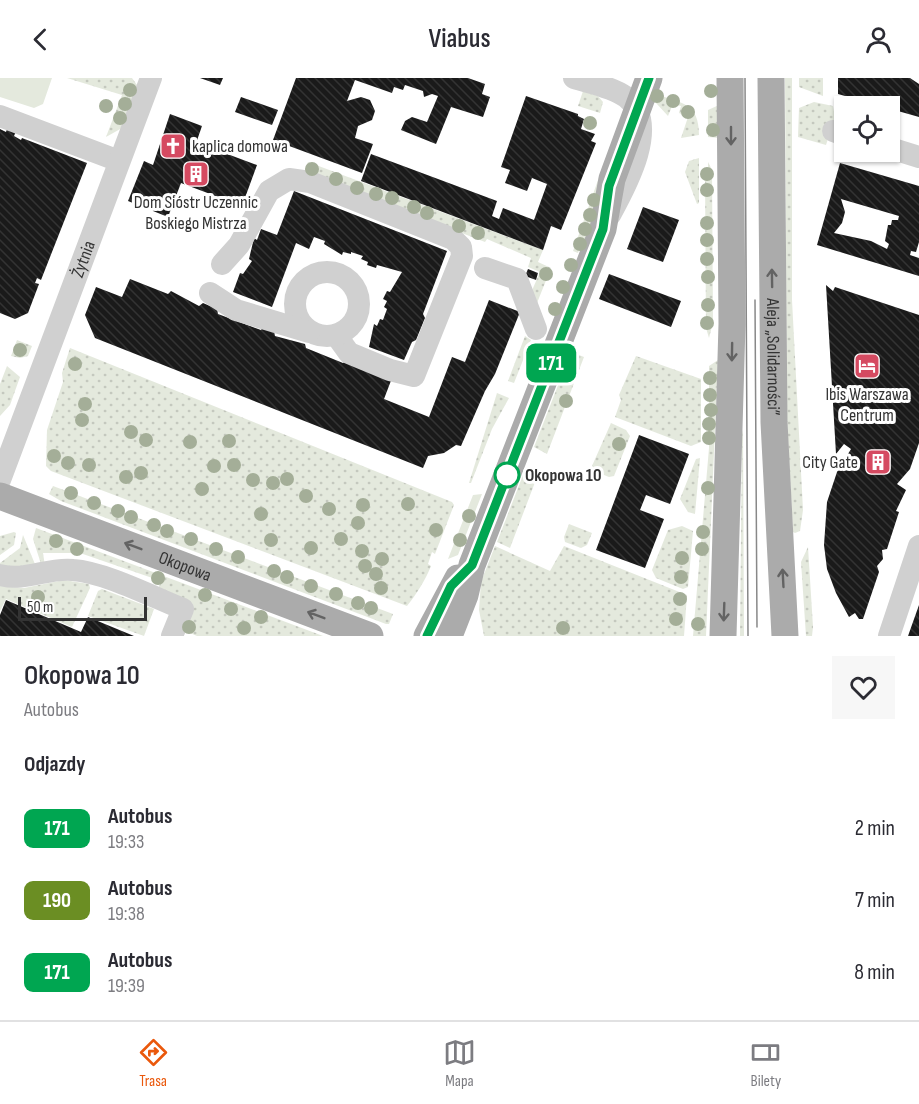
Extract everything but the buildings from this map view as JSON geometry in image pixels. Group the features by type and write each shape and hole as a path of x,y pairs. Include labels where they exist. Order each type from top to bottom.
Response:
{"main road":[{"path":"449,636 465,595 537,330 603,229 609,186 649,78"},
{"path":"723,636 732,324 730,78"},
{"name":"Aleja „Solidarności”","path":"771,78 774,422 785,636"},
{"name":"Okopowa","path":"0,496 370,636"},
{"path":"427,636 451,586 472,565"}],"street":[{"name":"Żytnia","path":"0,480 7,448 151,78"},
{"path":"574,78 623,95 637,111"},
{"path":"0,116 119,161"},
{"path":"900,151 919,157"},
{"path":"222,264 239,245 269,191 289,179 310,182 453,239 461,246 462,256 414,376 390,370 349,352 336,335"},
{"path":"485,268 517,279 537,330"},
{"path":"210,293 236,310 309,332 327,337 336,335 351,325 356,317 358,299 351,283 344,277 327,272 309,277 303,283 295,300 297,318 309,332"},
{"path":"889,636 919,546"},
{"path":"0,575 22,578 64,569 86,572 183,609 172,636"}],"shaded area":[{"path":"0,78 52,78 43,104 34,108 0,97"},
{"path":"67,78 132,78 137,85 122,128 106,137 122,95"},
{"path":"785,78 792,78 792,300 803,510 800,531 795,533 793,532 787,420"},
{"path":"799,78 823,78 823,96 799,87"},
{"path":"583,91 598,96 603,102 600,113 578,106"},
{"path":"655,94 681,102 692,110 696,116 699,135 681,138 688,117 679,113 681,106 673,104 668,116 656,103"},
{"path":"814,102 833,106 834,120 826,145 798,137 799,108"},
{"path":"719,105 719,138 708,137 708,110"},
{"path":"699,158 699,203 697,204 685,172 689,161"},
{"path":"308,162 543,250 538,262 551,268 535,308 530,295 540,272 528,267 531,258 487,239 485,242 304,172"},
{"path":"708,162 712,170 713,322 709,338 706,328 705,173 708,170"},
{"path":"604,163 612,166 584,250 580,248 578,253 573,251"},
{"path":"525,336 531,340 514,383 508,381"},
{"path":"17,340 32,346 28,356 20,358 11,356"},
{"path":"70,348 452,502 454,505 435,554 432,552 428,564 431,566 411,601 407,606 51,471 46,466 47,430 63,382 62,373"},
{"path":"571,352 584,357 547,454 534,447"},
{"path":"636,356 701,379 701,442 691,446 615,417 621,400 619,395"},
{"path":"718,360 706,636 693,636 709,448 709,366"},
{"path":"7,366 20,377 10,405 0,416 0,384"},
{"path":"497,393 509,398 492,429 471,483 469,483"},
{"path":"611,423 626,430 630,436 614,476 609,477 594,471 592,466"},
{"path":"743,430 744,636 740,636 742,434"},
{"path":"700,458 695,514 688,512 680,499 696,459"},
{"path":"523,475 537,477 510,548 497,542"},
{"path":"53,486 393,614 389,624 386,624 61,501 49,494"},
{"path":"482,494 458,555 448,559 473,495"},
{"path":"569,524 592,533 587,545 581,548 565,542 564,537"},
{"path":"682,526 693,531 688,587 683,589 656,578 652,570 668,530"},
{"path":"36,528 323,636 197,636 183,630 157,593 161,581 80,553 43,553 45,566 42,567 33,539"},
{"path":"16,533 14,545 0,555 0,536"},
{"path":"23,535 37,569 0,569 0,563 20,548"},
{"path":"495,546 550,571 564,546 687,595 684,636 484,636 479,610 481,582"},
{"path":"808,547 812,636 806,636 801,562"},
{"path":"64,580 89,584 90,588 72,627 6,599 0,611 0,586 24,588"},
{"path":"102,589 154,609 144,636 88,616 98,591"}],"tram line":[{"path":"745,78 748,636"},
{"path":"755,300 757,627"}],"bus line":[{"name":"171","path":"427,636 451,586 472,565 519,447 603,229 609,186 649,78"}],"place":[{"name":"kaplica domowa","path":"173,146"},
{"name":"Dom Sióstr Uczennic Boskiego Mistrza","path":"196,174"},
{"name":"Ibis Warszawa Centrum","path":"867,366"},
{"name":"City Gate","path":"878,462"},
{"name":"Okopowa 10","path":"507,475"}]}
